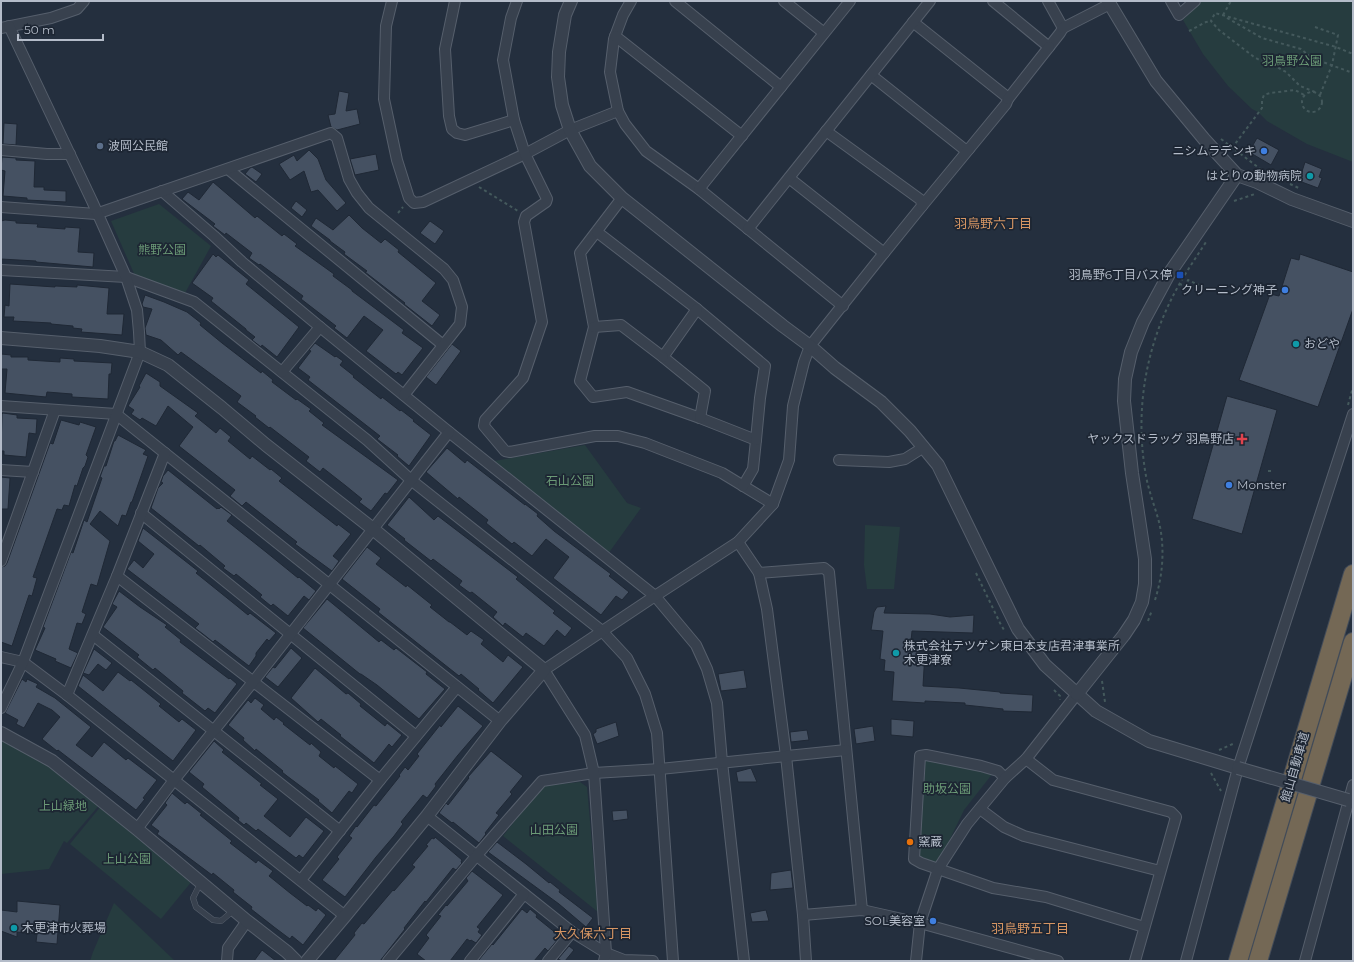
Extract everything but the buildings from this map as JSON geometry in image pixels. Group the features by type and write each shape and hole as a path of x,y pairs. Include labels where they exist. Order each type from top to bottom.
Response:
{"highway":[{"name":"館山自動車道","path":"1238,961 1353,574"},
{"name":"館山自動車道","path":"1258,961 1353,642"}],"street":[{"path":"1,708 23,662 140,352 140,332 137,310 126,277 70,154 5,27 51,18 76,9 84,1"},
{"path":"392,1 386,26 384,99 397,160 409,198 414,203 423,202 525,154 570,130 618,111"},
{"path":"455,1 445,49 452,129 457,133 465,135 514,120"},
{"path":"516,1 511,18 503,60 514,120 525,154 547,199 546,202 526,216 524,222 542,322 523,378 485,420 484,426 505,451 510,452 595,436 618,436 645,443 722,473 773,504"},
{"path":"571,1 565,15 559,52 558,77 562,105 570,130 590,166 622,198 810,346 835,368 881,402 910,431 938,465 1018,629 1045,665 1096,711 1149,741 1351,801"},
{"path":"631,1 623,15 615,36 610,72 618,111 625,124 646,151 699,190 843,306"},
{"path":"676,1 781,87"},
{"path":"784,1 824,34"},
{"path":"699,190 850,1"},
{"path":"748,229 930,1"},
{"path":"993,1 1049,47"},
{"path":"1048,1 1063,28"},
{"path":"1171,1 1179,14 1195,1"},
{"path":"307,961 427,816 500,721 544,670 738,542 773,504 789,460 793,406 804,362 810,346 1006,104 1008,99 1063,28 1110,3 1156,81 1204,140 1237,175 1257,182 1292,199 1353,221"},
{"path":"914,22 1007,96 1008,99"},
{"path":"615,36 742,136"},
{"path":"871,75 964,149 969,149"},
{"path":"826,131 920,200 922,206"},
{"path":"1,208 96,214 331,134 337,138 349,179 357,193 369,208 444,269 453,280 462,308 460,324 404,394"},
{"path":"1,150 48,154 70,154"},
{"path":"228,169 442,346"},
{"path":"916,961 920,923 938,869 967,824 1005,778 1026,759 1124,635 1134,620 1142,602 1145,584 1145,559 1132,473 1124,401 1125,379 1131,352 1143,322 1169,274 1237,175"},
{"path":"789,178 884,253"},
{"path":"162,191 242,262 320,327 655,596 696,645 707,669 717,703 744,961"},
{"path":"622,198 580,253 594,327 580,380 593,397 627,392 756,440"},
{"path":"596,232 697,309 765,366 760,398 753,469 743,486"},
{"path":"1,270 126,277 194,302 367,440 411,480 602,631 627,658 646,694 657,733 673,961"},
{"path":"663,357 697,309"},
{"path":"594,327 621,325 705,392 700,418"},
{"path":"282,372 320,327"},
{"path":"1,338 100,346 140,352 168,365 266,445 373,529 544,670 585,735 594,773 605,957"},
{"path":"1,406 116,414 500,721"},
{"path":"1,561 6,532 33,472 55,410"},
{"path":"1186,961 1238,768 1350,411"},
{"path":"137,829 449,432"},
{"path":"839,460 889,462 905,459 924,448"},
{"path":"67,695 117,576 165,453"},
{"path":"1,470 33,472"},
{"path":"141,513 416,736"},
{"path":"738,542 759,574 767,609 786,756 803,915 806,961"},
{"path":"759,574 824,568 829,572 862,910"},
{"path":"117,576 380,780"},
{"path":"93,635 340,831"},
{"path":"1,657 23,662 67,695 345,916"},
{"path":"300,880 457,687"},
{"path":"1,733 52,761 137,829 296,961"},
{"path":"388,961 477,855 542,781 594,773 660,769 846,750"},
{"path":"1005,778 998,771 981,766 926,755 920,756 914,859 993,888 1046,898 1144,927"},
{"path":"1026,759 1053,780 1171,812 1176,817 1135,961"},
{"path":"1305,961 1351,801 1353,785"},
{"path":"980,809 1004,827 1024,836 1160,871"},
{"path":"427,816 605,957 624,960 654,961"},
{"path":"470,961 524,894"},
{"path":"803,915 862,910 920,923 1058,961"},
{"path":"227,961 228,948 247,921"},
{"path":"548,961 572,932"}],"lane":[{"path":"202,884 198,888 193,898 196,907 213,920 222,921 234,910"}],"path":[{"path":"1223,16 1231,1"},
{"path":"1189,31 1211,21 1215,13 1336,47 1353,54"},
{"path":"1223,16 1262,38 1301,49 1312,58 1353,72"},
{"path":"1211,21 1218,30 1254,57 1286,72 1300,86 1315,92 1320,95 1323,100 1322,106 1313,112 1307,111 1303,106 1302,101 1304,95 1309,92 1315,92"},
{"path":"1316,28 1338,35 1332,64 1320,95"},
{"path":"1232,148 1262,108 1262,100 1264,96 1270,93 1295,90 1304,95"},
{"path":"1221,139 1265,173"},
{"path":"1285,182 1305,190"},
{"path":"480,187 520,213"},
{"path":"1232,201 1257,194"},
{"path":"1155,602 1162,573 1162,554 1159,525 1146,477 1142,438 1142,399 1147,366 1153,344 1165,313 1179,284 1209,238"},
{"path":"1179,284 1186,286 1188,280 1199,285"},
{"path":"1350,411 1353,387"},
{"path":"1144,626 1153,608"},
{"path":"1102,680 1105,702 1110,705"},
{"path":"1217,750 1238,742"}],"green space":[{"name":"羽鳥野公園","path":"1200,1 1353,1 1353,162 1307,144 1267,121 1228,86 1203,54 1183,20 1190,13 1191,8"},
{"name":"熊野公園","path":"159,204 211,246 185,293 136,278 111,221"},
{"name":"石山公園","path":"585,445 627,503 641,508 608,554 494,461"},
{"path":"865,525 900,527 894,589 867,589 864,565"},
{"name":"上山緑地","path":"1,727 101,803 67,843 64,841 49,869 1,874"},
{"name":"助坂公園","path":"923,759 993,773 964,810 937,866 916,858"},
{"name":"山田公園","path":"580,782 587,787 598,912 503,836 542,786"},
{"name":"上山公園","path":"101,806 192,881 161,919 70,844"},
{"path":"114,903 175,961 90,961"}],"place":[{"name":"波岡公民館","path":"100,146"},
{"name":"ニシムラデンキ","path":"1264,151"},
{"name":"はとりの動物病院","path":"1310,176"},
{"name":"羽鳥野6丁目バス停","path":"1180,275"},
{"name":"クリーニング神子","path":"1285,290"},
{"name":"おどや","path":"1296,344"},
{"name":"ヤックスドラッグ 羽鳥野店","path":"1242,439"},
{"name":"Monster","path":"1229,485"},
{"name":"株式会社テツゲン東日本支店君津事業所 木更津寮","path":"896,653"},
{"name":"窯蔵","path":"910,842"},
{"name":"SOL美容室","path":"933,921"},
{"name":"木更津市火葬場","path":"14,928"}],"district":[{"name":"羽鳥野六丁目","path":"993,223"},
{"name":"羽鳥野五丁目","path":"1030,928"},
{"name":"大久保六丁目","path":"593,933"}]}
